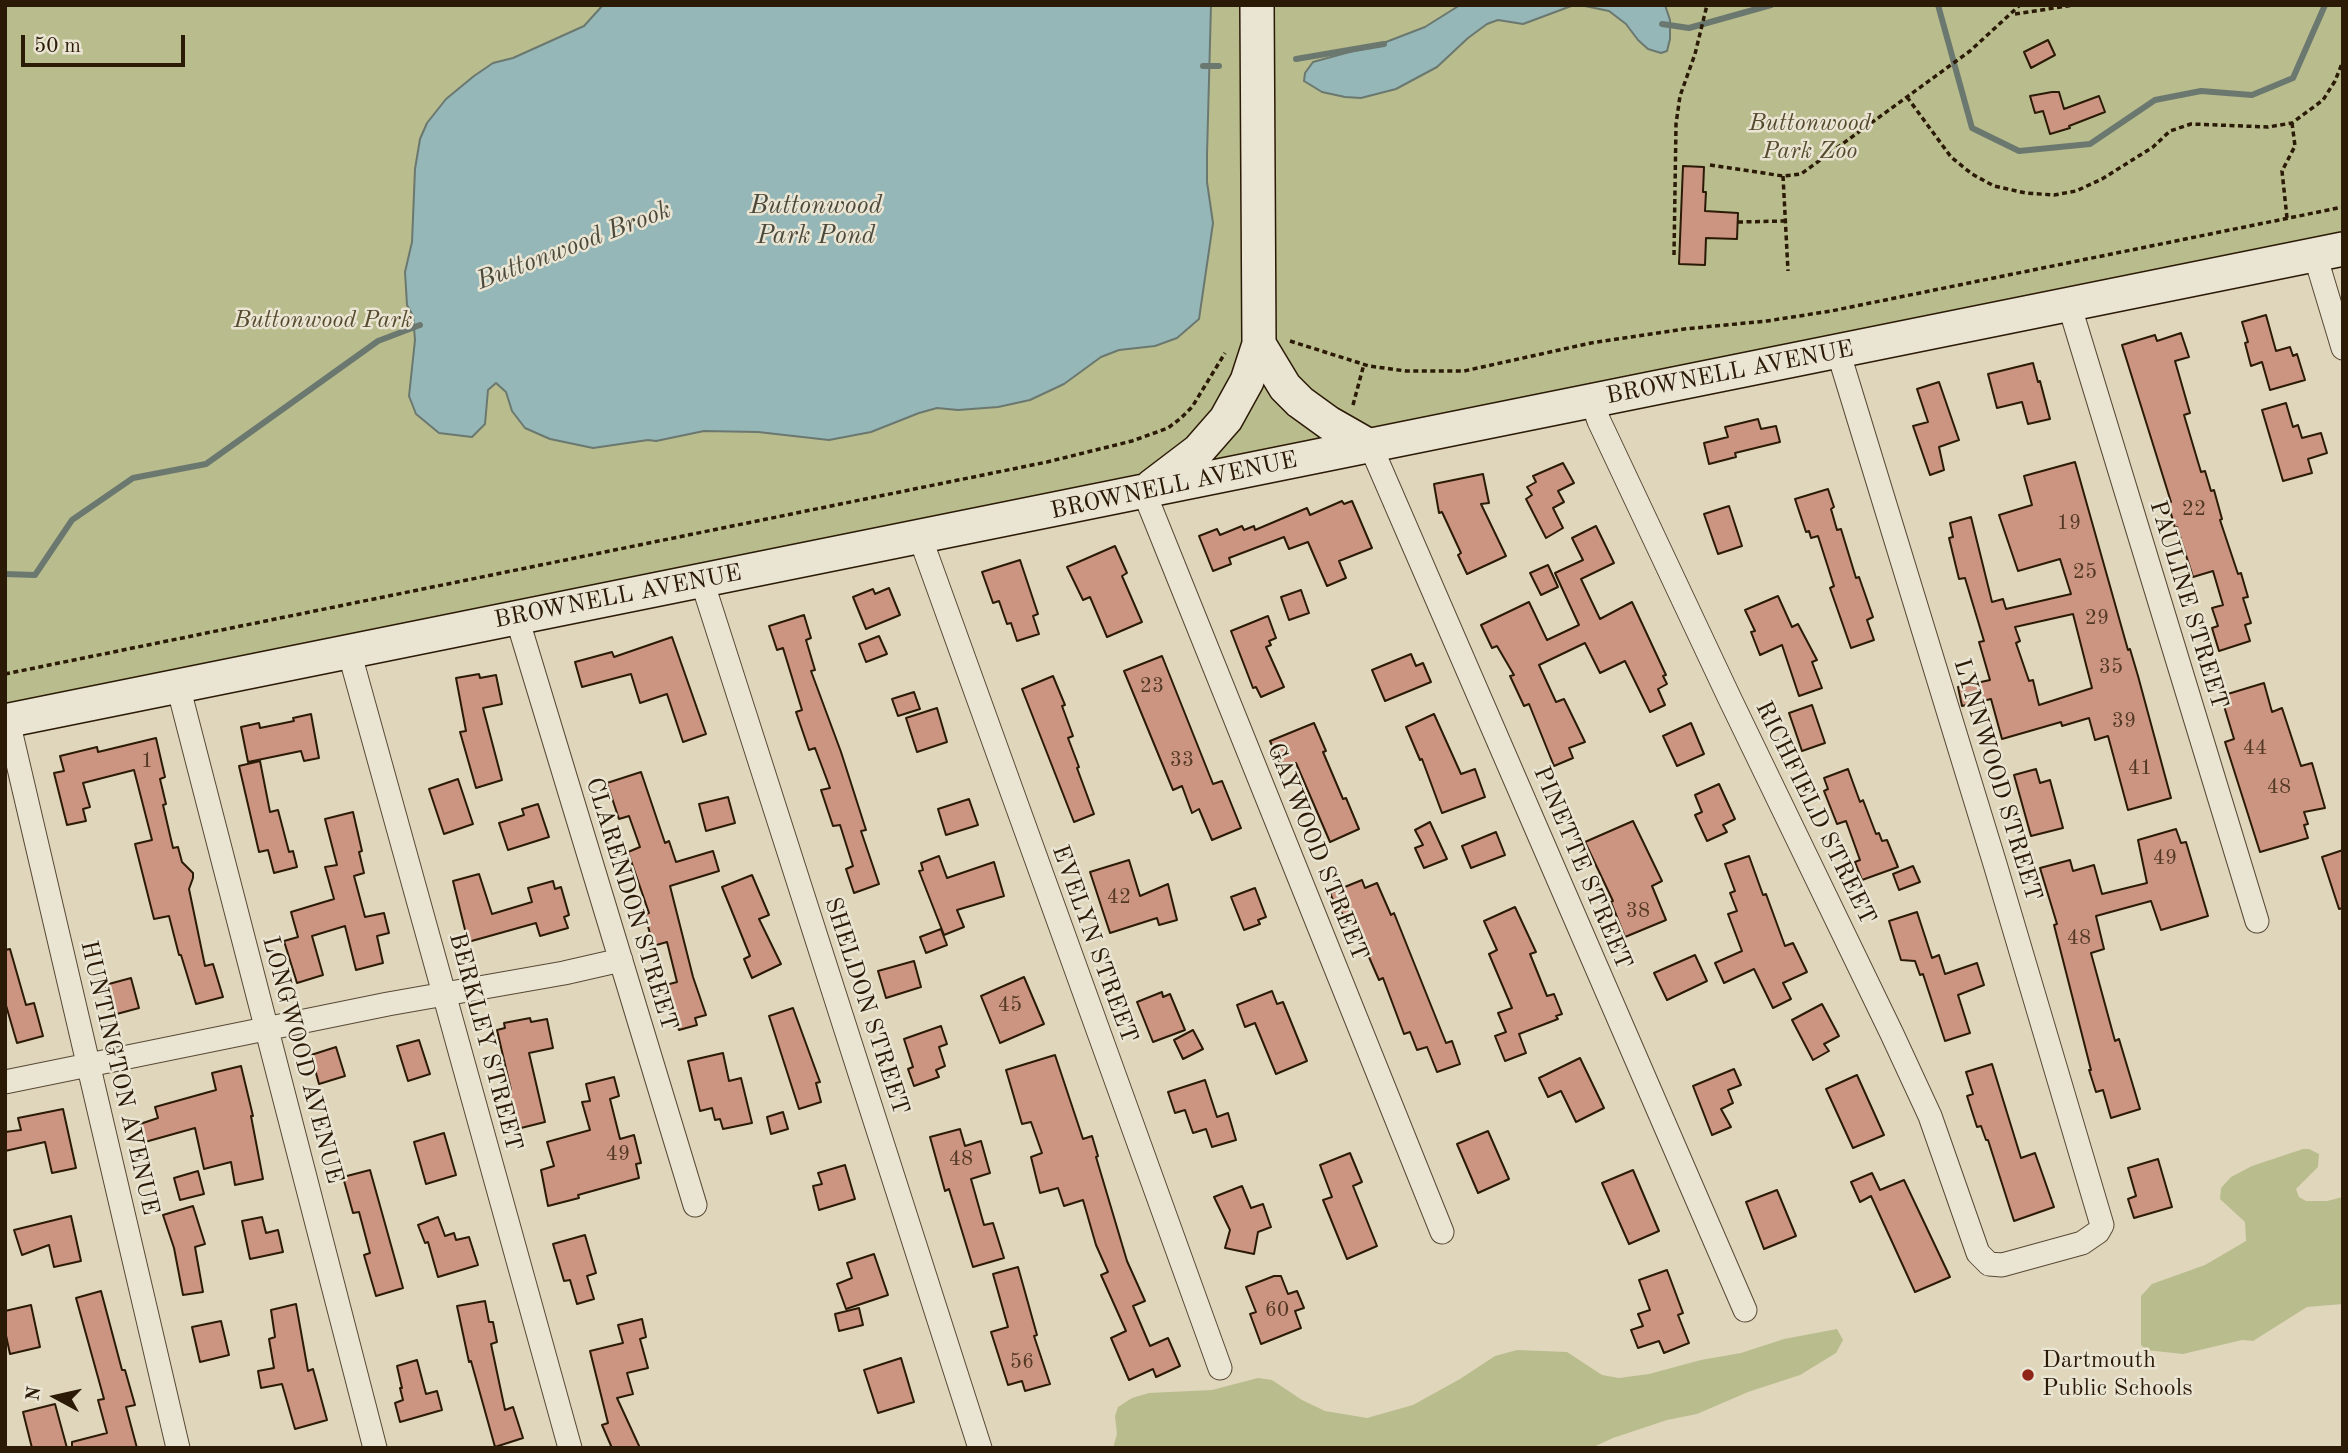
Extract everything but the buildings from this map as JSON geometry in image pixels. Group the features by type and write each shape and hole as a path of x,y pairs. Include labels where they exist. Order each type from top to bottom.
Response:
{"main road":[{"path":"1144,492 1198,451 1226,419 1247,381 1259,344 1257,5"},
{"name":"BROWNELL AVENUE","path":"7,721 2329,252"},
{"path":"1259,344 1285,387 1300,402 1329,423 1371,447"}],"street":[{"path":"2329,252 2343,348"},
{"name":"PAULINE STREET","path":"2069,304 2257,921"},
{"name":"LYNNWOOD STREET","path":"1838,351 2102,1224 2098,1232 2082,1243 2002,1265 1989,1264 1978,1253"},
{"name":"RICHFIELD STREET","path":"1592,401 1688,609 1930,1116 1978,1253"},
{"name":"PINETTE STREET","path":"1371,447 1745,1310"},
{"name":"GAYWOOD STREET","path":"1144,492 1442,1232"},
{"name":"EVELYN STREET","path":"920,537 1220,1368"},
{"name":"SHELDON STREET","path":"702,581 980,1448"},
{"name":"CLARENDON STREET","path":"517,618 695,1205"},
{"name":"BERKLEY STREET","path":"349,651 570,1448"},
{"name":"LONGWOOD AVENUE","path":"178,686 375,1448"},
{"name":"HUNTINGTON AVENUE","path":"7,721 178,1448"},
{"path":"5,1082 621,960"}],"path":[{"path":"1674,255 1676,124 1680,96 1707,5"},
{"path":"1710,165 1783,176 1801,174 1970,51 2020,5"},
{"path":"2012,14 2074,5"},
{"path":"1907,97 1951,157 1972,174 1994,186 2025,193 2054,195 2076,191 2102,179 2143,154 2170,131 2191,124 2268,127 2292,123 2323,100 2343,61"},
{"path":"2287,218 2282,171 2295,146 2292,123"},
{"path":"1783,176 1788,271"},
{"path":"5,674 1047,462 1132,441 1168,428 1181,418 1192,407 1225,353 1259,344 1283,340 1301,343 1368,366 1406,371 1464,371 1591,343 1831,311 2343,207"},
{"path":"1738,222 1785,221"}],"green space":[{"name":"Buttonwood Park","path":"5,5 2343,5 2343,236 5,706"},
{"path":"2303,1149 2319,1154 2318,1167 2296,1189 2299,1197 2306,1201 2327,1201 2343,1197 2343,1304 2307,1307 2253,1341 2242,1340 2183,1354 2146,1350 2141,1345 2141,1296 2152,1284 2205,1265 2246,1241 2245,1222 2220,1199 2221,1188 2231,1177 2252,1166"},
{"path":"1837,1329 1843,1340 1836,1353 1800,1375 1748,1392 1697,1414 1667,1420 1591,1448 1113,1448 1117,1434 1115,1416 1118,1407 1132,1398 1149,1393 1212,1390 1258,1378 1272,1380 1302,1400 1325,1411 1367,1418 1413,1405 1495,1356 1517,1350 1567,1352 1602,1375 1619,1378 1649,1374 1741,1353 1784,1339"}],"water":[{"name":"Buttonwood Park Pond","path":"603,5 1211,5 1207,182 1213,223 1199,319 1177,338 1155,346 1119,350 1101,357 1064,384 1030,400 998,407 958,410 937,408 871,432 829,440 758,432 704,431 656,441 593,448 550,439 525,428 512,411 506,392 496,383 488,390 485,424 472,437 439,433 416,414 409,396 415,340 413,316 407,305 405,272 412,242 415,169 420,139 427,123 446,99 474,76 493,63 513,58 584,26"},
{"path":"1460,5 1574,5 1523,24 1498,20 1487,24 1437,67 1396,89 1361,98 1345,97 1322,92 1304,81 1305,73 1313,62 1386,42 1425,27"},
{"path":"1580,5 1665,5 1670,20 1667,51 1661,53 1648,49 1626,24 1609,11"}],"waterway":[{"name":"Buttonwood Brook","path":"1662,24 1689,28 1771,5"},
{"name":"Buttonwood Brook","path":"1938,5 1972,128 2019,151 2090,144 2155,100 2201,91 2252,95 2293,78 2325,5"},
{"name":"Buttonwood Brook","path":"1296,59 1384,44"},
{"name":"Buttonwood Brook","path":"1203,66 1219,66"},
{"name":"Buttonwood Brook","path":"5,574 35,575 72,520 133,478 206,464 378,341 420,325"}],"place":[{"name":"Dartmouth Public Schools","path":"2028,1375"}],"park label":[{"name":"Buttonwood Park Zoo","path":"1810,138"}]}
